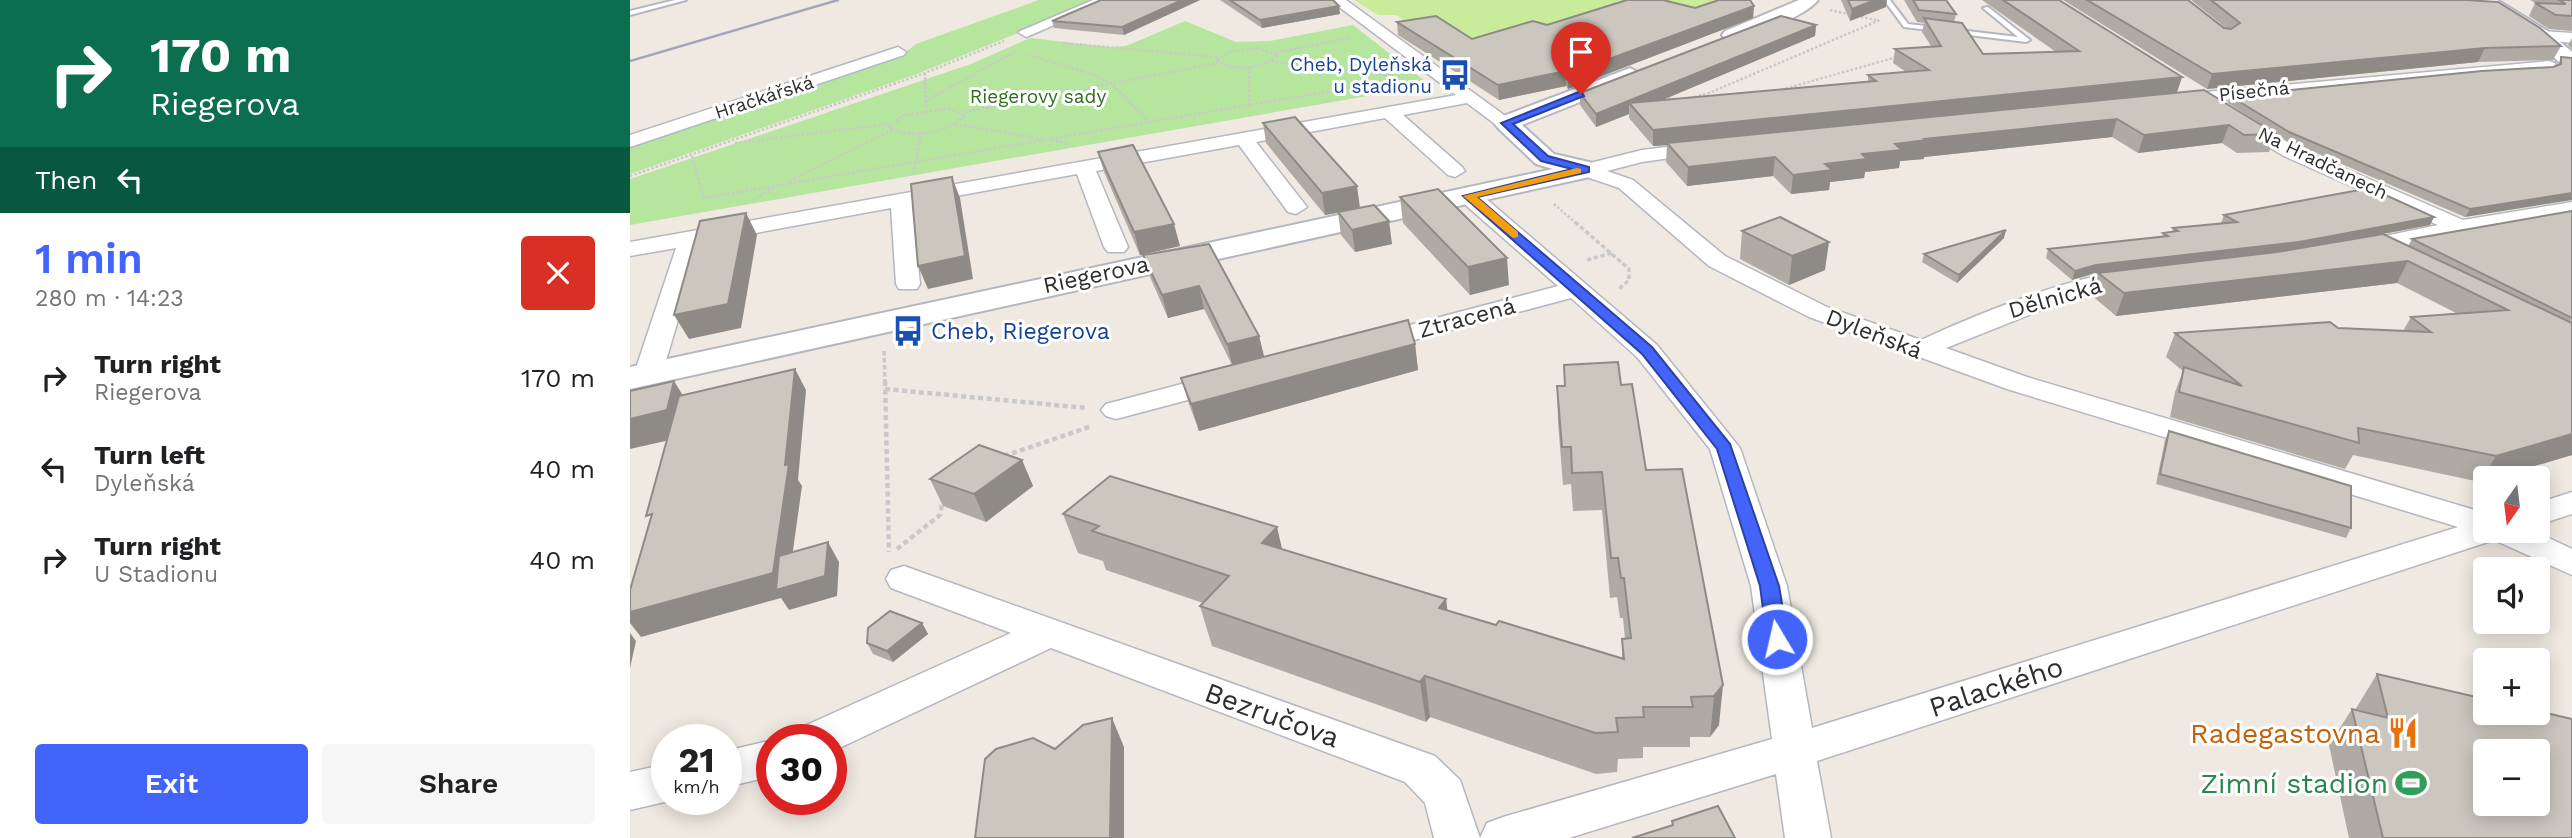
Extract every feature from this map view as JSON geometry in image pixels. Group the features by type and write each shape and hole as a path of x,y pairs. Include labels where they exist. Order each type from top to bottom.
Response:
{"street":[{"path":"1030,37 1105,0"},
{"name":"Dyleňská","path":"1337,0 1472,97 1506,123 1545,159 1626,184 1717,261 1818,312 1919,351 2473,520"},
{"path":"2484,0 2542,36 2566,59"},
{"path":"1711,43 1810,2"},
{"name":"Hračkářská","path":"630,141 898,52"},
{"name":"Písečná","path":"2160,101 2566,59"},
{"path":"1506,123 1647,67"},
{"name":"Na Hradčanech","path":"2179,83 2291,152 2461,227"},
{"path":"630,249 1472,97"},
{"path":"1389,113 1576,289 1647,351 1725,448 1769,586 1808,838"},
{"path":"1252,137 1296,207"},
{"path":"1585,170 1642,156 1730,146"},
{"name":"Riegerova","path":"1091,166 1116,247"},
{"name":"Riegerova","path":"639,376 884,322 1462,183 1526,181 1585,170"},
{"path":"908,199 908,284"},
{"path":"2336,253 2461,227 2572,209"},
{"name":"Riegerova","path":"639,376 691,238"},
{"path":"2376,245 2413,263"},
{"name":"Dělnická","path":"1919,351 1993,316 2066,290 2157,276"},
{"name":"Ztracená","path":"1346,350 1576,289"},
{"path":"1116,410 1251,375"},
{"path":"2550,510 2572,503"},
{"name":"Palackého","path":"1503,838 1793,751 2473,534"},
{"path":"2530,543 2572,563"},
{"name":"Bezručova","path":"904,579 1420,769 1444,794 1457,838"},
{"path":"847,726 1048,633"},
{"path":"630,791 651,786"}],"lane":[{"path":"630,13 683,0"},
{"path":"1887,0 1906,26 2026,40 1986,8"}],"path":[{"path":"1810,2 1879,20"},
{"path":"1649,98 1684,98 1709,93 1897,13"},
{"path":"630,176 1030,37 1218,57 1248,49 1276,53 1357,36"},
{"path":"926,101 1030,37"},
{"path":"1272,61 1276,58 1276,53"},
{"path":"1029,55 1094,75 1112,84 1149,122"},
{"path":"1772,92 1907,55"},
{"path":"1218,57 1218,63"},
{"path":"692,156 704,198 1407,78 1272,61 1249,67 1218,63 964,112 949,108 926,110 902,116 889,124 724,145"},
{"path":"1249,67 1250,106 1246,121 1252,137"},
{"path":"925,73 926,110"},
{"path":"1709,93 1706,97 1720,98"},
{"path":"748,202 892,130 921,132 954,124 961,120 964,112"},
{"path":"889,124 892,130"},
{"path":"954,124 1046,139 1086,149 1091,166"},
{"path":"908,199 921,132"},
{"path":"1526,181 1629,270"},
{"path":"884,322 889,556 940,515 942,501 951,492"},
{"path":"885,389 1116,410"},
{"path":"991,461 1103,422 1116,410"}],"green space":[{"path":"1039,0 1099,0 917,74 630,174 630,145 902,55 916,44"},
{"path":"1354,0 1749,0 1753,18 1572,85 1421,31 1396,15 1378,15"},
{"name":"Riegerovy sady","path":"1185,21 1236,42 1270,41 1353,25 1430,85 630,225 630,179 971,64 1030,38 1110,47 1126,46"}],"building":[{"path":"1101,0 1182,0 1122,27 1052,21"},
{"path":"1230,0 1333,0 1339,6 1260,20"},
{"path":"1627,0 1663,0 1695,8 1719,0 1750,0 1754,6 1568,74 1565,71 1498,85 1397,22 1436,16 1472,39 1533,21 1547,25"},
{"path":"1848,0 1875,0 1852,9"},
{"path":"1913,0 1946,0 1956,14 1919,10"},
{"path":"2003,0 2059,0 2182,77 1653,130 1629,103 1876,81 1868,75 1929,70 1895,49 1941,46 1924,18 1962,23 1983,54 2079,51"},
{"path":"2087,0 2188,0 2224,28 2231,29 2240,23 2211,0 2498,2 2540,28 2561,46 2485,48 2212,74"},
{"path":"2559,0 2572,0 2572,16 2556,15 2535,3 2566,4"},
{"path":"1781,16 1816,25 1596,114 1580,93"},
{"path":"2561,57 2572,58 2572,193 2470,209 2289,132 2230,96 2482,71 2553,67 2561,64"},
{"path":"2204,90 2276,134 2244,135 2229,125 2144,135 2117,119 1895,144 1902,150 1862,154 1867,159 1825,164 1832,170 1793,175 1775,157 1688,167 1667,143"},
{"path":"1295,117 1357,186 1322,193 1263,123"},
{"path":"1133,145 1174,224 1134,232 1098,152"},
{"path":"952,177 965,256 918,266 911,184"},
{"path":"2370,188 2434,217 2299,242 2096,265 2075,271 2048,249 2168,236 2163,233 2178,231 2173,228 2237,222 2224,215"},
{"path":"1438,189 1507,258 1468,267 1400,197"},
{"path":"1374,205 1389,221 1352,230 1338,212"},
{"path":"2572,211 2572,318 2412,239"},
{"path":"746,213 728,304 674,315 700,221"},
{"path":"1780,217 1829,242 1792,256 1742,231"},
{"path":"2006,230 1959,275 1924,254"},
{"path":"2383,234 2572,323 2572,434 2496,456 2358,428 2359,443 2179,392 2184,367 2242,386 2175,333 2330,322 2338,328 2431,332 2411,317 2508,310 2408,261 2124,293 2098,273 2277,252"},
{"path":"1209,244 1259,336 1227,344 1199,286 1162,295 1143,255"},
{"path":"1408,320 1415,344 1191,404 1181,378"},
{"path":"1618,362 1621,385 1632,384 1646,470 1682,469 1723,685 1714,696 1691,697 1693,707 1643,707 1644,717 1616,718 1618,732 1595,733 1425,676 1420,682 1200,606 1229,576 1092,531 1099,526 1063,514 1110,476 1277,527 1262,543 1446,599 1439,608 1496,625 1499,621 1624,659 1622,639 1631,638 1624,578 1621,578 1618,558 1611,558 1602,472 1572,473 1571,447 1562,447 1557,386 1565,386 1564,365"},
{"path":"795,369 785,465 789,464 773,573 630,612 630,590 652,514 646,516 679,396"},
{"path":"674,381 667,410 630,419 630,391"},
{"path":"2169,431 2351,486 2351,528 2160,474"},
{"path":"979,445 1022,460 974,494 930,479"},
{"path":"828,542 825,576 776,590 779,556"},
{"path":"890,611 922,623 887,651 867,643 868,628"},
{"name":"Zimní stadion","path":"2377,674 2473,696 2473,725 2550,725 2550,714 2572,719 2572,838 2383,838 2352,709 2388,718"},
{"path":"1112,718 1110,838 975,838 985,759 996,749 1033,738 1055,749 1083,725"},
{"path":"1718,806 1735,838 1632,838 1673,825 1672,821"}],"railway":[{"path":"630,61 838,0"}],"slow traffic":[{"path":"1513,234 1469,196 1533,179 1577,171"}],"place":[{"name":"Cheb, Dyleňská u stadionu","path":"1455,75"},
{"name":"Cheb, Riegerova","path":"908,331"},
{"name":"Radegastovna","path":"2403,733"},
{"name":"Zimní stadion","path":"2411,783"}],"route":[{"path":"1581,94 1506,123 1545,159 1585,170 1533,179 1469,196 1647,351 1725,448 1769,586 1777,639"}]}
